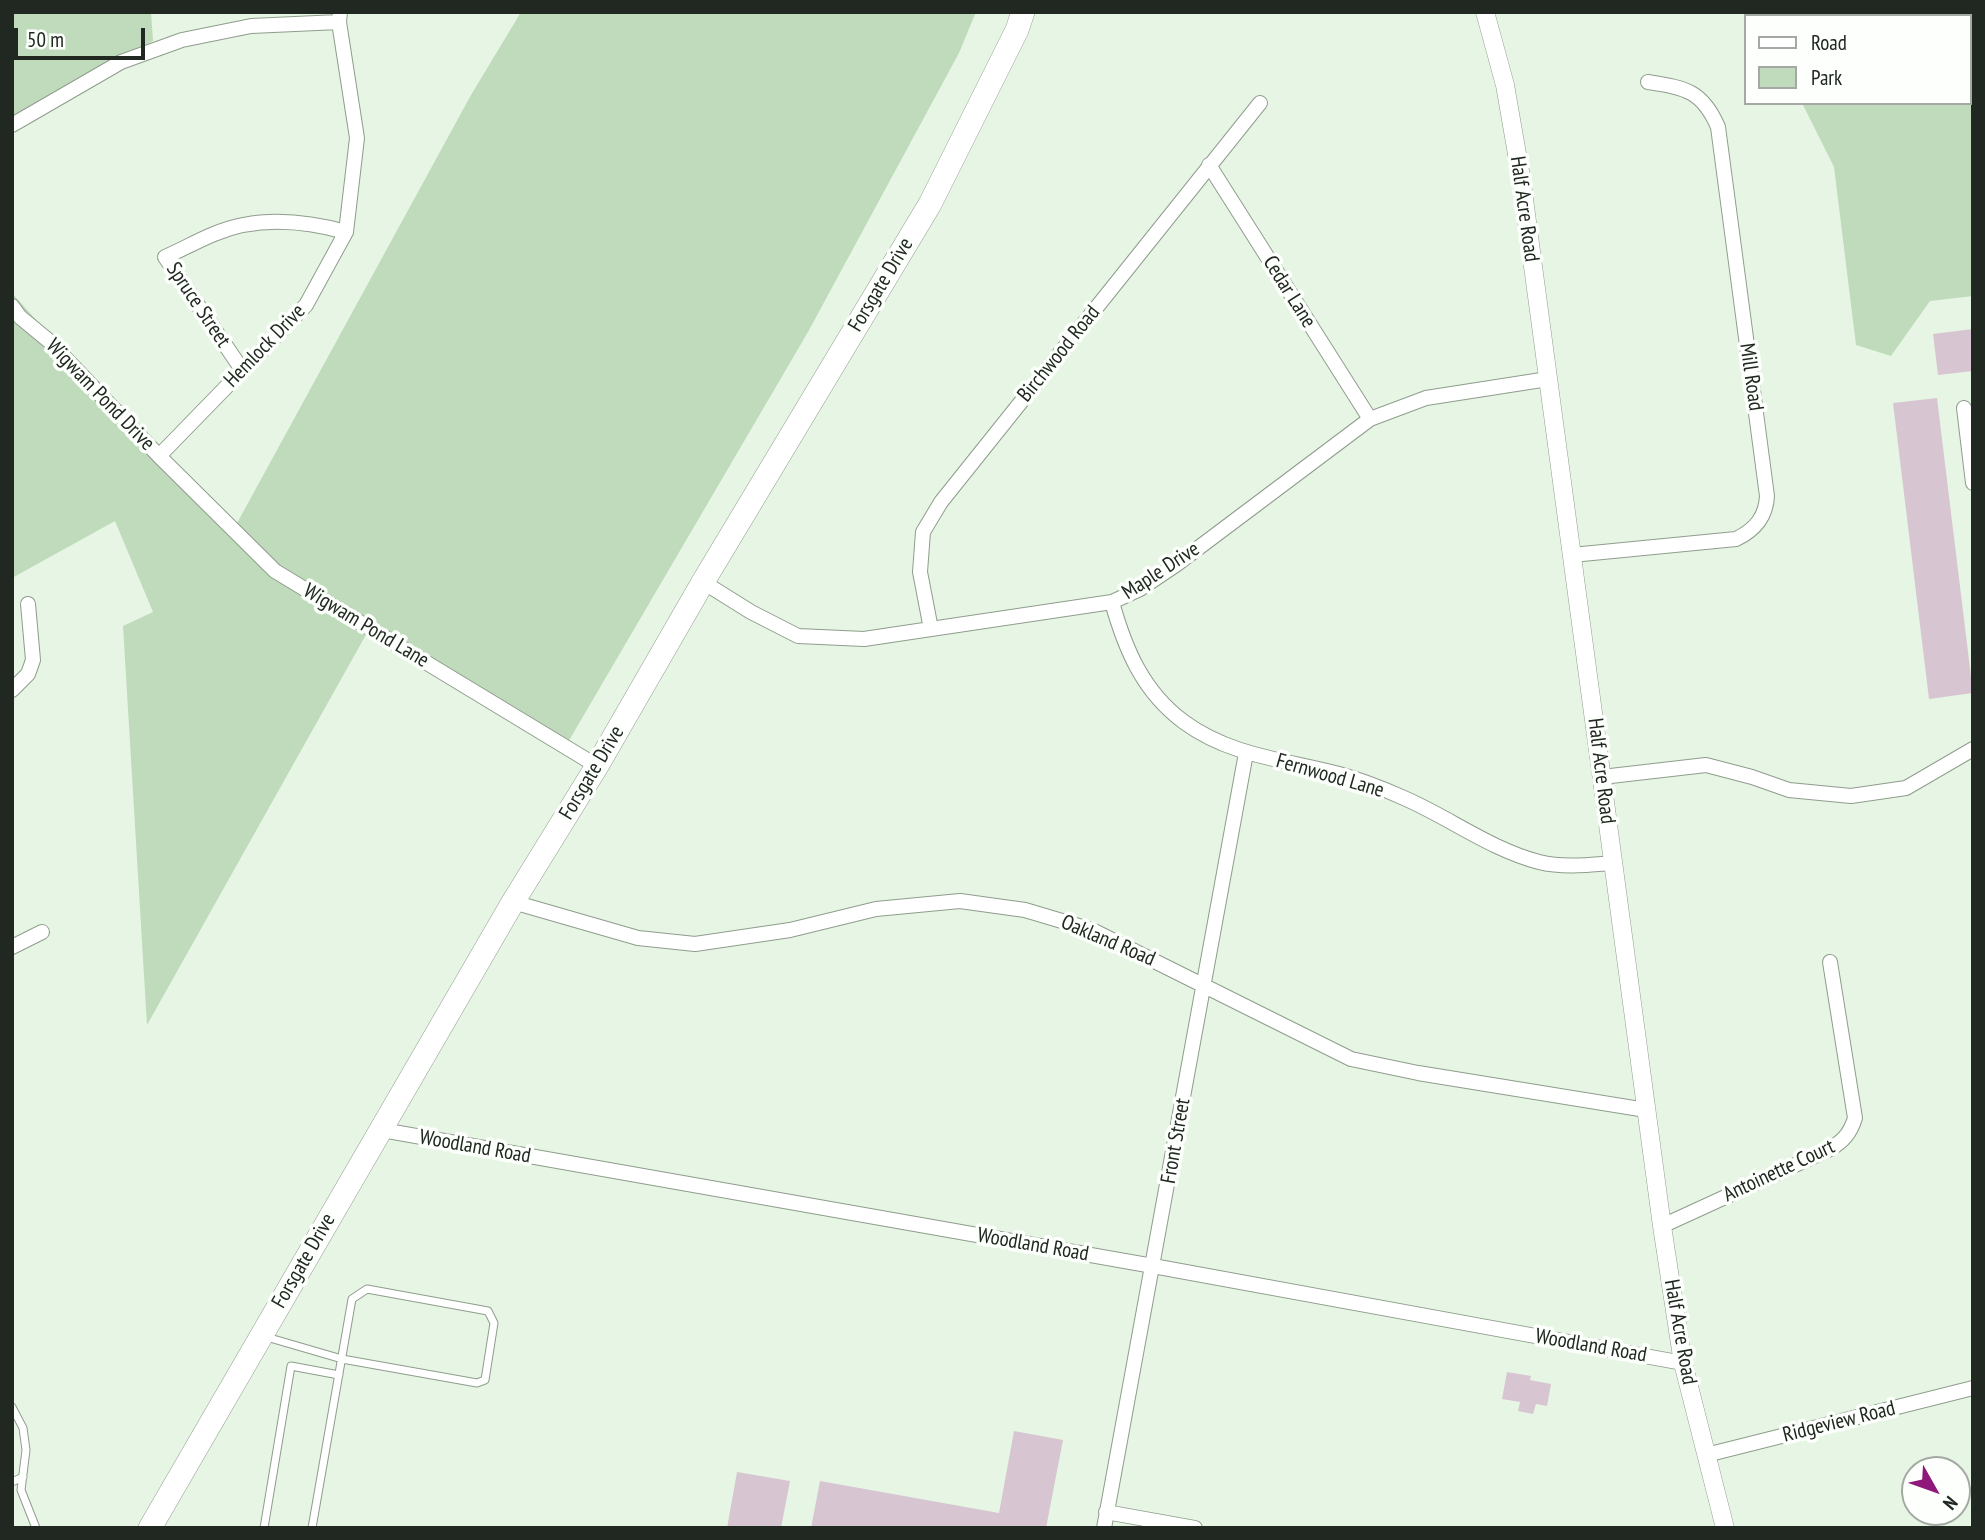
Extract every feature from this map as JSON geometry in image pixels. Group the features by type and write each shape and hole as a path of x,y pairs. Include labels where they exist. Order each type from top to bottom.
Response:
{"main road":[{"name":"Forsgate Drive","path":"150,1528 513,902 597,766 930,204 1017,30 1023,12"}],"street":[{"name":"Half Acre Road","path":"1485,12 1505,85 1521,177 1646,1110 1683,1363 1725,1528"},
{"path":"12,125 121,62 182,40 251,26 340,17"},
{"name":"Hemlock Drive","path":"159,456 306,305 346,232 358,138 340,17"},
{"name":"Mill Road","path":"1572,555 1736,539 1757,526 1767,507 1766,482 1718,127 1706,105 1683,87 1648,82"},
{"name":"Birchwood Road","path":"930,629 920,572 923,532 941,502 1260,103"},
{"name":"Cedar Lane","path":"1209,165 1370,419"},
{"name":"Spruce Street","path":"243,370 165,257 216,233 262,222 312,223 346,232"},
{"name":"Wigwam Pond Drive","path":"12,306 159,456"},
{"name":"Maple Drive","path":"704,582 751,612 798,636 864,639 1112,602 1140,590 1177,564 1370,419 1426,397 1548,379"},
{"path":"1964,408 1973,483"},
{"name":"Wigwam Pond Lane","path":"159,456 275,571 597,766"},
{"name":"Fernwood Lane","path":"1112,602 1133,664 1154,696 1182,721 1209,739 1245,753 1341,775 1392,793 1504,850 1541,862 1580,866 1613,863"},
{"path":"12,690 28,674 33,660 28,604"},
{"path":"1602,777 1706,765 1752,776 1789,790 1851,796 1906,788 1973,749"},
{"name":"Front Street","path":"1104,1528 1245,753"},
{"name":"Oakland Road","path":"513,902 638,938 695,944 790,930 876,909 960,901 1025,910 1092,930 1352,1059 1418,1073 1646,1110"},
{"path":"12,947 42,932"},
{"name":"Antoinette Court","path":"1662,1226 1830,1149 1851,1131 1855,1118 1830,962"},
{"name":"Woodland Road","path":"382,1130 1683,1363"},
{"name":"Ridgeview Road","path":"1706,1455 1973,1388"},
{"path":"1107,1512 1195,1528"}],"lane":[{"path":"261,1336 342,1359 477,1384 485,1380 494,1323 488,1311 367,1289 352,1299 342,1359 312,1528"},
{"path":"264,1528 290,1366 339,1375"},
{"path":"12,1406 23,1428 26,1450 21,1490 36,1528"},
{"path":"12,1482 23,1477"}],"green space":[{"path":"12,12 151,12 153,41 12,117"},
{"path":"521,12 976,12 959,53 808,332 564,749 367,633 147,1025 123,626 153,612 115,521 12,578 12,293 230,536 471,95"},
{"path":"1749,12 1973,12 1973,296 1930,301 1891,356 1856,345 1834,167 1803,105 1971,105 1971,14"}],"building":[{"path":"1973,329 1973,371 1938,375 1933,334"},
{"path":"1937,398 1973,693 1929,699 1893,403"},
{"path":"1507,1372 1531,1376 1530,1380 1551,1384 1547,1406 1536,1404 1533,1414 1518,1411 1520,1402 1502,1399"},
{"path":"1014,1431 1063,1440 1046,1528 811,1528 820,1481 999,1513"},
{"path":"737,1472 790,1481 781,1528 727,1528"}]}
